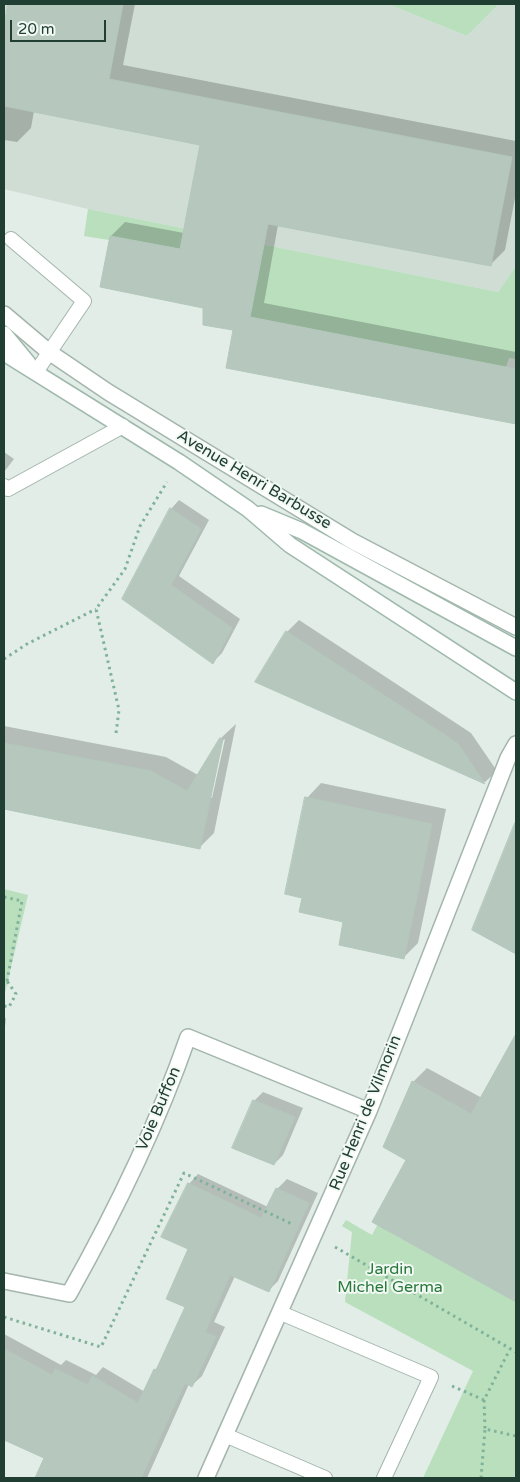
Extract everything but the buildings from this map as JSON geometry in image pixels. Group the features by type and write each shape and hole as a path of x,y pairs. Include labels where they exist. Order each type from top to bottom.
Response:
{"street":[{"name":"Avenue Henri Barbusse","path":"4,314 49,352 108,392 352,540 516,627"},
{"name":"Avenue Henri Barbusse","path":"4,334 36,372"},
{"name":"Avenue Henri Barbusse","path":"4,353 179,462 248,509 290,545 516,692"},
{"name":"Avenue Henri Barbusse","path":"248,509 302,531 516,648"},
{"name":"Rue Henri de Vilmorin","path":"206,1478 281,1313 369,1111 508,758 516,744"},
{"name":"Voie Buffon","path":"4,1281 69,1294 103,1233 169,1091 188,1037 369,1111"}],"lane":[{"path":"12,239 84,301 36,372"},
{"path":"4,486 8,489 123,426"},
{"path":"281,1313 431,1377 384,1478"},
{"path":"225,1436 325,1478"}],"path":[{"path":"4,659 27,644 96,609 125,569 140,526 179,462"},
{"path":"96,609 119,710 116,733"},
{"path":"4,897 22,901 5,981 16,994 9,1006 4,1006"},
{"path":"4,1317 101,1347 184,1173 315,1236"},
{"path":"346,1253 516,1352"},
{"path":"481,1478 485,1429 484,1400 510,1349"},
{"path":"431,1377 484,1400"},
{"path":"485,1429 516,1436"}],"shaded area":[{"path":"4,4 388,4 467,36 499,4 516,4 516,266 498,292 88,209 4,189"}],"green space":[{"path":"388,4 499,4 467,36"},
{"path":"88,209 498,292 516,266 516,359 509,358 506,367 250,317 260,264 110,236 109,240 84,236"},
{"path":"4,889 28,895 4,997"},
{"name":"Jardin Michel Germa","path":"346,1220 372,1235 380,1220 386,1230 516,1302 516,1478 423,1478 473,1371 345,1302 352,1232 342,1226"}]}
